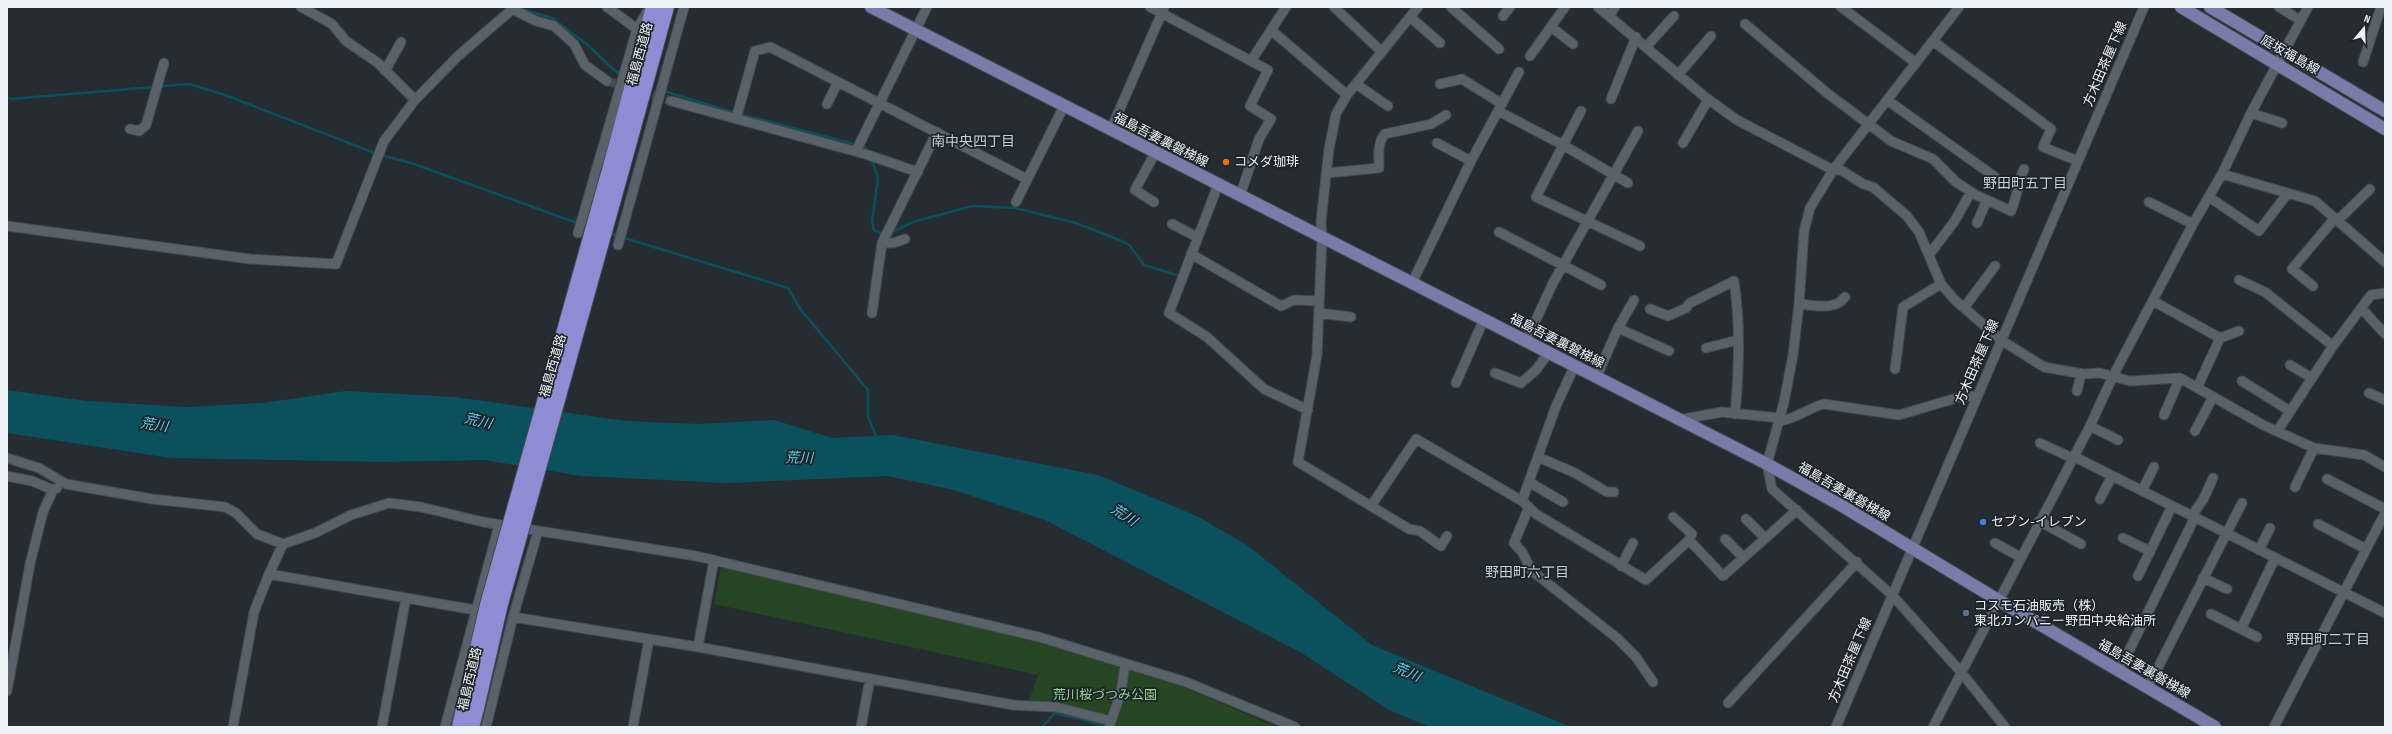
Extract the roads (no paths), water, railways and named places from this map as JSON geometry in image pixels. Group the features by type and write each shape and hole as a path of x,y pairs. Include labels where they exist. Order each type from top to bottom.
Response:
{"highway":[{"name":"福島西道路","path":"617,165 653,7"},
{"name":"福島西道路","path":"472,727 470,706 489,598 617,165 667,7"},
{"name":"福島西道路","path":"458,727 470,706"}],"main road":[{"name":"福島吾妻裏磐梯線","path":"871,7 1111,129 1155,153 1597,376 1678,420 1767,464 1844,507 1998,600 2215,727"},
{"name":"庭坂福島線","path":"2181,7 2385,129"},
{"name":"庭坂福島線","path":"2210,7 2385,111"}],"street":[{"path":"301,7 332,24 346,41 386,71 415,100"},
{"path":"607,7 637,29"},
{"path":"578,233 637,29 650,7"},
{"path":"618,246 684,7"},
{"path":"857,147 917,30 927,7"},
{"path":"1150,7 1163,10 1268,70 1250,106 1271,119 1259,139 1240,196"},
{"path":"1251,61 1286,7"},
{"path":"1334,7 1382,52"},
{"path":"1417,7 1347,95 1336,114 1321,221 1322,237 1317,355 1308,410 1296,466 1371,506 1409,529 1420,531 1441,546 1447,536"},
{"path":"1451,7 1499,49"},
{"path":"1504,16 1510,7"},
{"path":"1530,56 1565,7"},
{"path":"1598,7 1647,46 1708,100 1737,120 1833,170 1841,170 1863,184 1873,187 1907,216 1919,232 1941,284 1964,308 2001,340 2044,366 2080,374 2100,374 2113,376 2130,381 2180,378 2263,425 2278,430 2314,448 2364,455 2385,467"},
{"path":"1609,16 1615,7"},
{"path":"1840,7 1916,63"},
{"path":"1959,7 1934,42 1833,170 1810,208 1804,232 1799,304 1793,355 1780,419 1767,464 1772,488 1857,562 1892,595 1961,672 2005,727"},
{"name":"方木田茶屋下線","path":"1836,727 2144,7"},
{"path":"2279,7 2300,20"},
{"path":"1933,727 2020,557 2090,426 2113,376 2193,224 2222,174 2251,113 2308,7"},
{"path":"2363,62 2381,7"},
{"path":"7,226 250,259 336,264 381,148 415,100 458,56 514,8 536,21 554,26 574,44 585,65 607,81"},
{"path":"1111,129 1163,10"},
{"path":"1647,46 1674,16"},
{"path":"1410,17 1440,43"},
{"path":"1745,24 1826,93 1892,141 1933,159 1956,182 1971,192 2011,211 2018,193 2020,179 2024,168"},
{"path":"1551,27 1573,44"},
{"path":"1271,30 1347,95"},
{"path":"1678,75 1711,36"},
{"path":"1611,99 1636,37"},
{"path":"386,71 401,42"},
{"path":"1934,42 2051,128 2043,147 2078,161"},
{"path":"737,114 755,51 770,47 1028,179"},
{"path":"130,128 139,130 146,125 164,63"},
{"path":"1412,283 1471,161 1519,72"},
{"path":"1440,84 1462,79 1500,108 1628,183"},
{"path":"827,104 838,82"},
{"path":"1356,84 1388,106"},
{"path":"1683,143 1708,100"},
{"path":"1887,100 1995,177"},
{"path":"671,101 737,114 857,147 865,154 918,172"},
{"path":"1016,202 1064,106"},
{"path":"1581,111 1536,197 1589,220 1640,246"},
{"path":"2251,113 2282,123"},
{"path":"1327,173 1380,168 1381,139 1385,134 1431,124 1446,115"},
{"path":"1526,341 1563,267 1638,131"},
{"path":"872,313 882,242 937,132"},
{"path":"1437,143 1471,161"},
{"path":"1154,202 1135,190 1155,153"},
{"path":"2222,174 2315,201 2385,262"},
{"path":"1218,185 1169,313 1207,337 1264,389 1308,410"},
{"path":"2313,286 2292,269 2337,219 2370,189"},
{"path":"1929,255 1954,222 1971,192"},
{"path":"2209,197 2259,232 2288,193"},
{"path":"1977,223 1987,200"},
{"path":"2149,202 2193,224"},
{"path":"1172,224 1197,237"},
{"path":"1499,232 1563,267 1601,285"},
{"path":"882,242 893,243 905,240"},
{"path":"1191,254 1281,306 1294,300 1319,301"},
{"path":"1964,308 1995,266"},
{"path":"2239,280 2265,292 2333,346"},
{"path":"1650,309 1668,316 1734,281 1737,300 1739,376 1735,414"},
{"path":"1895,370 1903,307 1941,284"},
{"path":"2278,430 2333,346 2371,295 2385,293"},
{"path":"1799,304 1835,305 1845,297"},
{"path":"1597,376 1618,328 1634,300"},
{"path":"2153,301 2220,338"},
{"path":"2361,308 2385,334"},
{"path":"1319,313 1351,317"},
{"path":"1456,383 1484,319"},
{"path":"1618,328 1669,351"},
{"path":"2197,388 2220,338 2239,331"},
{"path":"1706,348 1738,340"},
{"path":"1495,373 1521,383 1536,370 1549,352"},
{"path":"1574,365 1556,406 1529,482 1526,504 1514,543 1522,552 1532,571 1617,638 1636,657 1653,682"},
{"path":"2290,365 2312,378"},
{"path":"2077,391 2080,374"},
{"path":"2164,415 2180,378"},
{"path":"2242,381 2290,411"},
{"path":"2369,393 2385,400"},
{"path":"1678,420 1722,412 1787,420 1815,406 1824,404 1899,415 1960,397 1977,396"},
{"path":"2195,431 2213,397"},
{"path":"2090,426 2118,440"},
{"path":"1371,506 1416,438 1526,504 1536,514 1646,580 1689,540 1692,534 1673,518"},
{"path":"2040,443 2142,490 2385,613"},
{"path":"2295,487 2314,448"},
{"path":"1538,457 1575,473 1608,492 1614,492"},
{"path":"7,458 39,468 66,484 152,500 225,507 236,513 257,534 283,544 315,533 351,515 389,503 421,507 499,525 616,542 714,560 1039,636 1186,682 1294,727"},
{"path":"2142,490 2154,467"},
{"path":"7,476 32,481 52,490"},
{"path":"2100,499 2112,476"},
{"path":"2119,671 2213,478"},
{"path":"2326,479 2385,509"},
{"path":"1529,482 1563,502"},
{"path":"7,691 30,564 43,512 52,490 66,484"},
{"path":"2148,687 2242,503"},
{"path":"2138,576 2172,506"},
{"path":"1689,540 1723,576 1797,510"},
{"path":"2274,727 2366,549 2381,528 2385,513"},
{"path":"1746,519 1765,538"},
{"path":"2040,521 2080,544"},
{"path":"2318,524 2366,549"},
{"path":"444,727 499,525"},
{"path":"2259,550 2270,528"},
{"path":"486,727 513,617 538,531"},
{"path":"2123,538 2150,551"},
{"path":"1725,539 1743,558"},
{"path":"1995,543 2020,557"},
{"path":"233,727 254,612 283,544"},
{"path":"1621,566 1633,544"},
{"path":"2241,629 2275,558"},
{"path":"698,647 714,560"},
{"path":"1728,703 1857,562"},
{"path":"269,574 475,610"},
{"path":"2203,578 2227,589"},
{"path":"382,727 406,598"},
{"path":"2211,614 2257,637"},
{"path":"513,617 698,647 1013,705 1056,707 1110,724 1121,693 1125,664"},
{"path":"633,727 649,639"},
{"path":"861,727 870,679"}],"water":[{"name":"荒川","path":"7,390 87,401 186,407 263,403 346,391 455,397 626,421 699,424 774,420 832,438 893,435 1098,475 1197,516 1247,545 1372,645 1571,727 1430,727 1389,710 1300,652 1045,520 950,489 888,476 727,483 581,476 484,460 381,462 171,458 7,433"}],"waterway":[{"path":"522,9 552,18 589,46 615,71 622,74"},
{"path":"7,97 11,99 189,84 225,95 377,154"},
{"path":"664,91 735,113"},
{"path":"740,114 865,147 868,152"},
{"path":"381,155 414,164 588,227"},
{"path":"871,158 878,178 872,221 874,230 884,235"},
{"path":"888,234 913,222 972,206 1015,208 1076,223 1124,242 1130,246 1144,265 1180,276"},
{"path":"608,233 788,288 801,310 868,390 868,416 877,439"},
{"path":"1042,727 1055,713 1108,726"}],"tunnel":[{"path":"607,81 627,87"},
{"path":"640,91 671,101"}],"place":[{"name":"コメダ珈琲","path":"1226,162"},
{"name":"セブン-イレブン","path":"1983,522"},
{"name":"コスモ石油販売（株） 東北カンパニー野田中央給油所","path":"1966,613"}],"district":[{"name":"南中央四丁目","path":"973,141"},
{"name":"野田町五丁目","path":"2025,183"},
{"name":"野田町六丁目","path":"1527,572"},
{"name":"野田町二丁目","path":"2328,639"}],"park label":[{"name":"荒川桜づつみ公園","path":"1105,695"}]}
